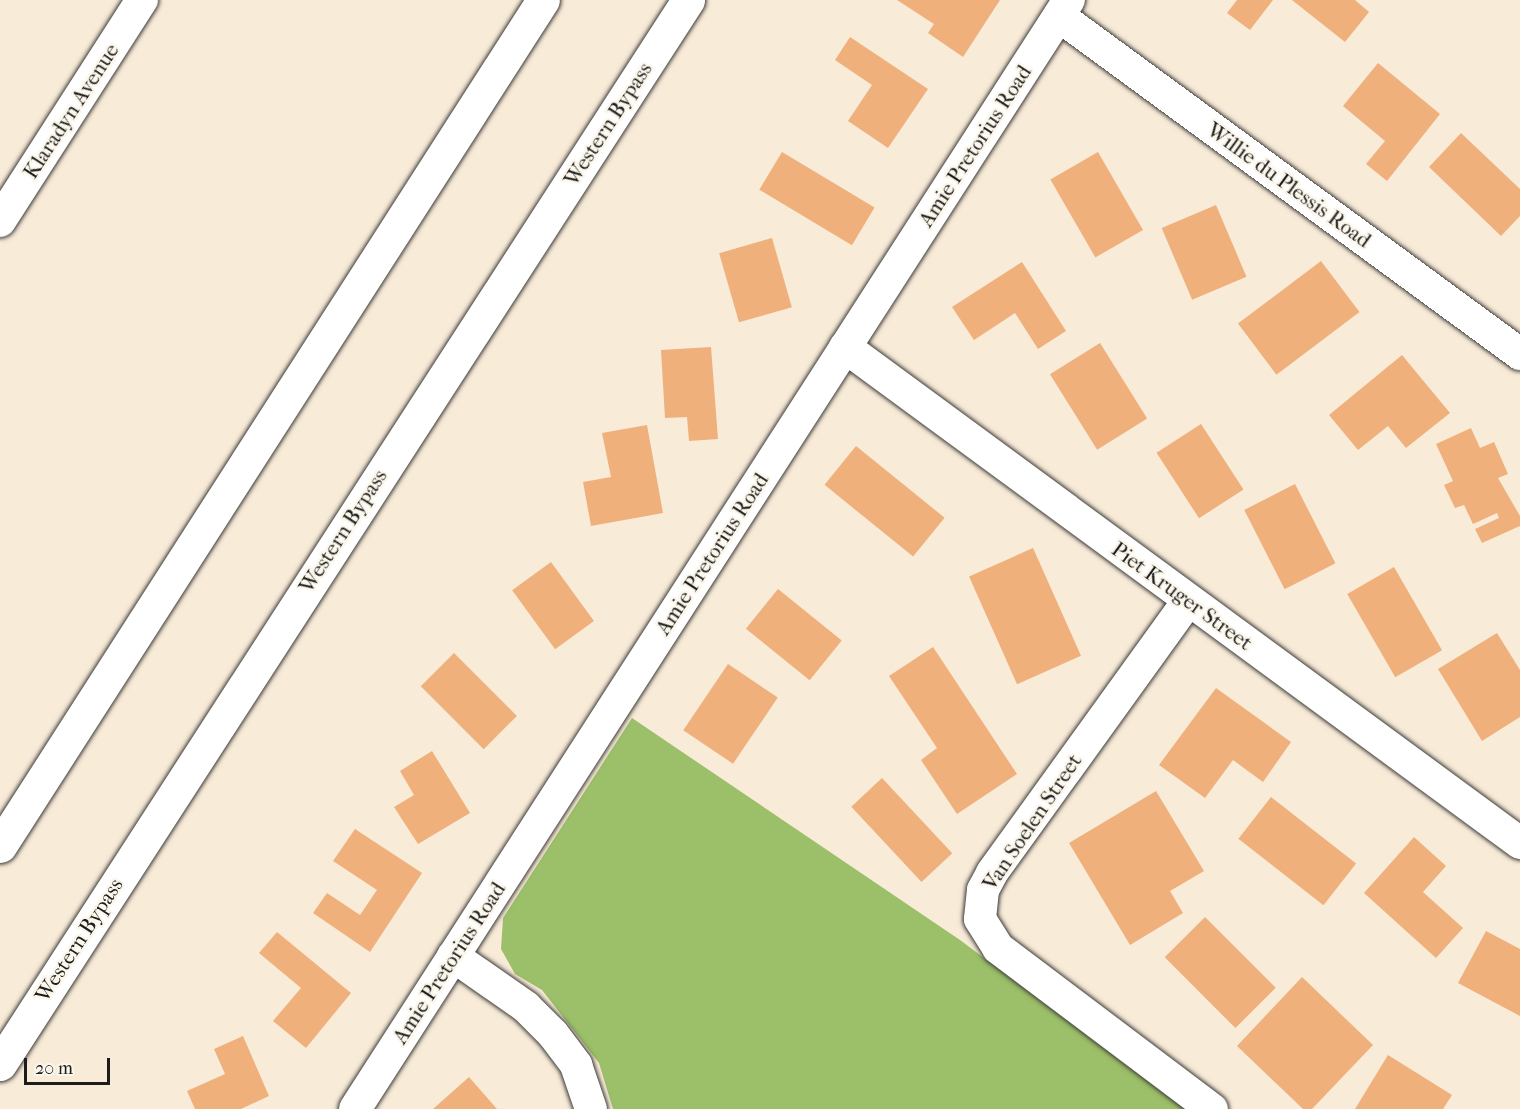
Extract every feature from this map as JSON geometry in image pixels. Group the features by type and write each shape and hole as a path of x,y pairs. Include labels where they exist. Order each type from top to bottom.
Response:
{"highway":[{"path":"0,846 543,0"},
{"name":"Western Bypass","path":"0,1064 688,0"}],"street":[{"name":"Klaradyn Avenue","path":"0,221 142,0"},
{"name":"Amie Pretorius Road","path":"355,1109 1064,8"},
{"name":"Willie du Plessis Road","path":"1064,8 1520,354"},
{"name":"Piet Kruger Street","path":"845,347 1520,843"},
{"name":"Van Soelen Street","path":"1188,601 992,873 983,890 980,919 998,948 1212,1109"},
{"path":"453,956 526,1007 553,1034 576,1065 591,1109"}],"green space":[{"path":"632,718 960,940 1186,1109 613,1109 599,1063 542,990 515,974 501,949 503,918"}],"building":[{"path":"897,0 1000,0 963,57 928,33 934,24"},
{"path":"1237,0 1273,0 1250,30 1227,13"},
{"path":"1292,0 1355,0 1369,12 1345,42"},
{"path":"850,37 928,89 888,148 848,121 872,85 835,60"},
{"path":"1378,63 1440,114 1387,181 1366,164 1385,141 1343,106"},
{"path":"1461,133 1520,189 1520,216 1501,236 1429,167"},
{"path":"782,152 875,208 852,245 759,190"},
{"path":"1098,152 1143,230 1095,257 1050,180"},
{"path":"1216,205 1246,277 1192,300 1162,228"},
{"path":"772,238 792,307 739,322 719,253"},
{"path":"1321,261 1360,312 1276,375 1238,324"},
{"path":"1022,262 1066,331 1038,349 1015,313 974,340 952,307"},
{"path":"1100,343 1147,418 1097,450 1050,374"},
{"path":"711,347 718,439 689,441 687,417 665,418 661,350"},
{"path":"1402,355 1450,413 1406,448 1388,426 1358,450 1329,415"},
{"path":"1201,424 1243,489 1199,518 1157,453"},
{"path":"647,425 663,513 591,526 583,482 611,477 602,433"},
{"path":"1471,428 1480,448 1494,442 1508,474 1498,478 1520,516 1520,526 1482,543 1475,529 1499,518 1497,513 1473,524 1464,505 1455,508 1444,485 1453,481 1436,444"},
{"path":"856,446 945,518 913,557 825,485"},
{"path":"1295,484 1335,563 1285,589 1244,510"},
{"path":"1033,548 1081,656 1017,684 969,576"},
{"path":"551,562 594,621 555,649 512,590"},
{"path":"1394,567 1442,650 1395,677 1347,594"},
{"path":"778,589 842,641 810,680 746,629"},
{"path":"1497,633 1520,670 1520,717 1482,741 1438,669"},
{"path":"933,647 1017,774 957,814 921,760 937,748 889,676"},
{"path":"454,653 517,716 484,749 421,686"},
{"path":"728,664 778,698 733,764 683,730"},
{"path":"1216,688 1291,742 1263,782 1233,760 1205,798 1159,765"},
{"path":"432,751 470,813 418,844 394,807 414,795 400,771"},
{"path":"882,778 952,853 922,882 851,807"},
{"path":"1156,791 1204,871 1170,891 1183,913 1130,945 1069,843"},
{"path":"1271,797 1356,863 1323,905 1238,839"},
{"path":"355,829 422,873 370,952 313,913 327,893 360,915 377,890 333,861"},
{"path":"1414,837 1446,866 1423,892 1463,928 1436,958 1364,893"},
{"path":"1205,917 1276,988 1235,1028 1165,957"},
{"path":"1486,931 1520,949 1520,1016 1458,983"},
{"path":"277,932 351,993 306,1048 273,1021 301,988 259,953"},
{"path":"1302,977 1373,1045 1312,1109 1303,1109 1237,1046"},
{"path":"243,1036 269,1096 241,1109 195,1109 187,1091 225,1074 214,1049"},
{"path":"1388,1055 1452,1095 1443,1109 1355,1109"},
{"path":"469,1077 497,1109 433,1109"}]}
